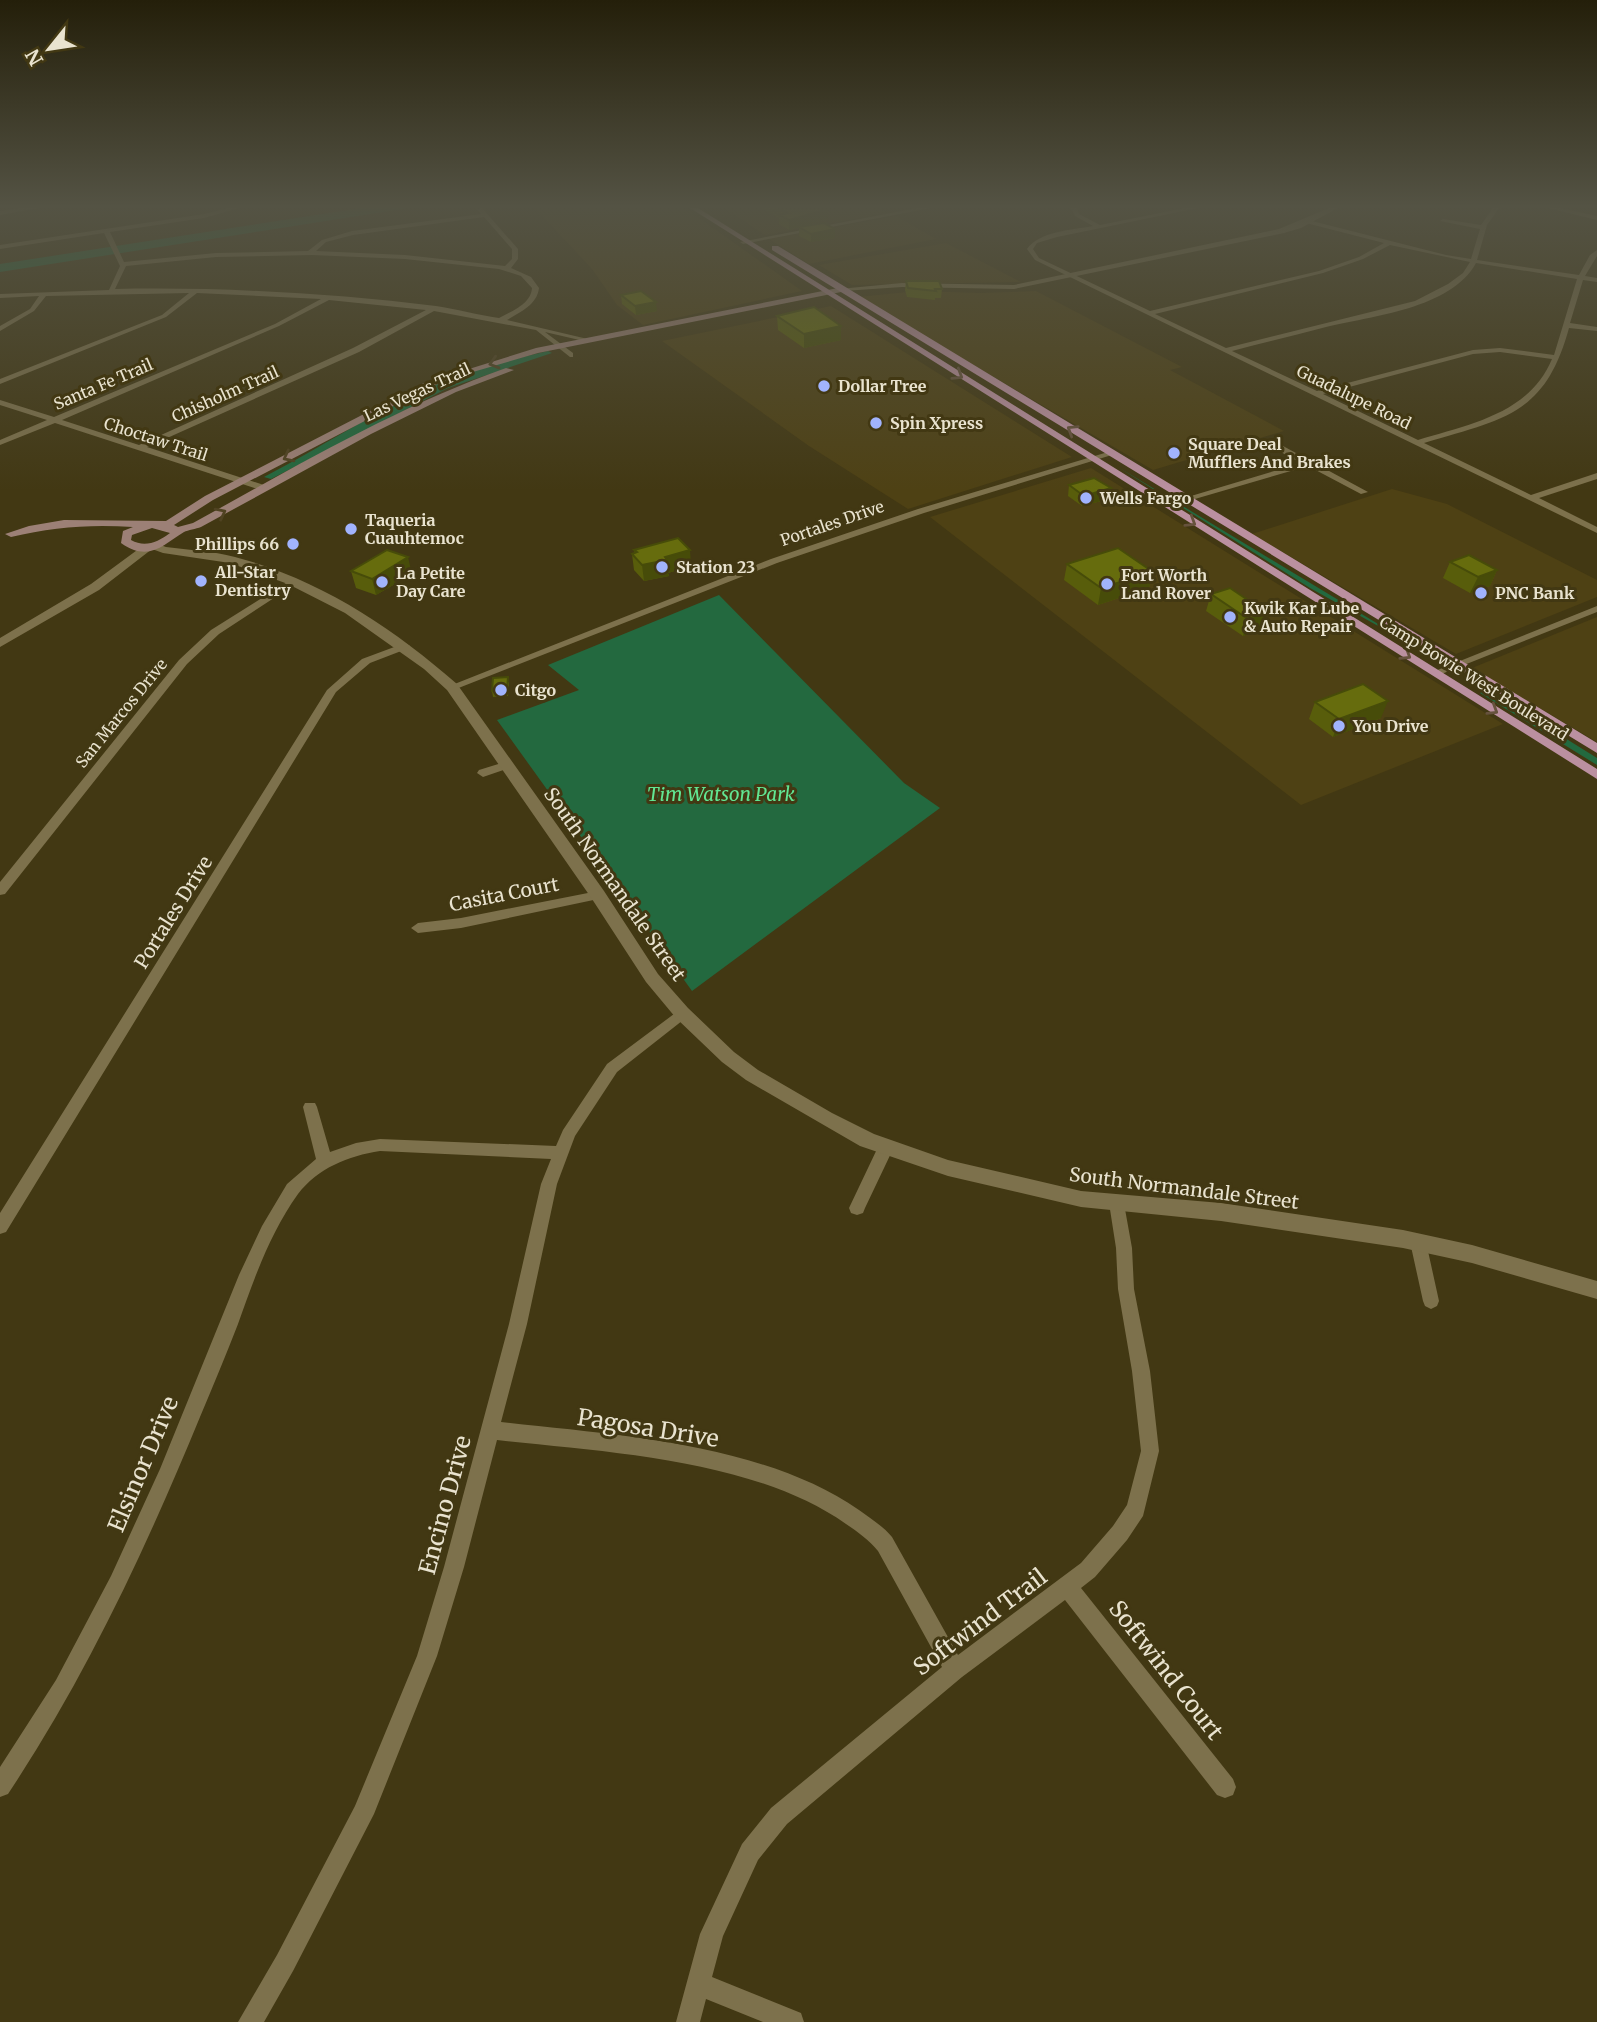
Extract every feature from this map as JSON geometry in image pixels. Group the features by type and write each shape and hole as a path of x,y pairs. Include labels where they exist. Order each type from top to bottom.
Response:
{"main road":[{"name":"Las Vegas Trail","path":"209,498 426,386 509,358 768,302"},
{"path":"741,320 739,317 743,312 772,302"},
{"path":"541,361 825,302"},
{"name":"Camp Bowie West Boulevard","path":"840,302 1597,775"},
{"name":"Camp Bowie West Boulevard","path":"864,302 1597,749"},
{"path":"636,341 645,336 680,328 678,321"},
{"name":"Las Vegas Trail","path":"151,547 453,390 529,365"},
{"path":"981,390 999,385"},
{"path":"115,521 162,513 209,498"},
{"path":"6,536 52,524 115,521 168,524 209,498"},
{"path":"156,524 175,534"},
{"path":"127,538 156,524"},
{"path":"6,536 104,530 127,538 139,547 151,547"}],"street":[{"path":"0,329 32,310 38,302"},
{"path":"0,382 164,316 181,302"},
{"name":"Santa Fe Trail","path":"0,443 276,325 319,302"},
{"path":"386,302 435,308 588,340"},
{"path":"499,321 527,302"},
{"name":"Guadalupe Road","path":"1127,302 1597,530"},
{"path":"1149,313 1194,302"},
{"path":"1226,350 1411,302"},
{"path":"1417,443 1517,407 1539,389 1548,378 1574,302"},
{"name":"Chisholm Trail","path":"139,447 356,350 435,308"},
{"path":"1566,325 1597,329"},
{"path":"536,328 570,355"},
{"path":"1316,394 1474,352 1500,350 1556,357"},
{"name":"Choctaw Trail","path":"0,402 264,488"},
{"path":"1280,448 1364,492"},
{"name":"Portales Drive","path":"452,687 838,538 1111,454"},
{"path":"1185,499 1310,463"},
{"path":"1531,498 1597,476"},
{"name":"South Normandale Street","path":"175,534 182,546 234,561 339,603 405,646 452,687 598,895 652,978 682,1013 727,1057 751,1075 825,1118 886,1147 948,1168 1081,1199 1221,1212 1418,1242 1472,1254 1597,1290"},
{"path":"70,600 118,558 125,550 127,538"},
{"path":"0,643 113,575 126,561 151,547"},
{"name":"South Normandale Street","path":"151,547 214,556"},
{"name":"San Marcos Drive","path":"0,891 183,662 215,632 292,583"},
{"path":"1435,673 1597,609"},
{"name":"Portales Drive","path":"0,1227 332,690 366,661 405,646"},
{"path":"483,773 508,765"},
{"name":"Casita Court","path":"418,928 461,923 598,895"},
{"name":"Encino Drive","path":"250,2022 285,1963 363,1814 427,1656 454,1567 518,1324 549,1184 568,1134 612,1068 682,1013"},
{"path":"310,1107 325,1162"},
{"name":"Elsinor Drive","path":"0,1786 28,1748 115,1591 212,1366 257,1252 294,1188 325,1162 361,1147 380,1145 561,1153"},
{"path":"858,1208 886,1147"},
{"name":"Softwind Trail","path":"688,2022 712,1934 750,1852 779,1816 955,1670 1088,1570 1120,1533 1136,1508 1150,1451 1116,1203"},
{"path":"1418,1242 1431,1301"},
{"name":"Pagosa Drive","path":"490,1430 689,1454 780,1481 839,1508 876,1534 893,1557 955,1670"},
{"name":"Softwind Court","path":"1066,1586 1225,1787"},
{"path":"698,1983 792,2022"}],"shaded area":[{"path":"615,302 749,302 643,325"},
{"path":"866,302 1058,302 1182,367 1170,370 1284,431 1153,470"},
{"path":"831,306 1072,457 908,509 809,446 662,341"},
{"path":"1091,468 1503,724 1301,805 930,517"},
{"path":"1392,489 1447,504 1597,580 1597,597 1456,654 1252,534"},
{"path":"1597,617 1597,742 1472,668"}],"green space":[{"path":"548,351 552,353 448,388 271,479 264,477 434,385 481,368"},
{"path":"1118,467 1423,651 1310,588"},
{"name":"Tim Watson Park","path":"719,595 904,783 940,808 692,991 497,720 579,690 548,665"},
{"path":"1486,689 1597,758 1597,765 1480,693"}],"building":[{"path":"630,302 654,302 635,306"},
{"path":"814,307 841,326 804,334 777,316"},
{"path":"1094,478 1111,488 1084,496 1069,485"},
{"path":"678,538 690,550 665,557 667,560 642,565 632,554 637,552 634,550"},
{"path":"1118,548 1153,572 1101,588 1067,564"},
{"path":"387,550 408,557 372,579 351,571"},
{"path":"1469,555 1497,570 1478,577 1450,562"},
{"path":"1230,588 1267,613 1248,619 1211,594"},
{"path":"508,677 507,690 492,691 493,678"},
{"path":"1363,684 1388,701 1339,719 1315,702"}],"place":[{"name":"Dollar Tree","path":"824,386"},
{"name":"Spin Xpress","path":"876,423"},
{"name":"Square Deal Mufflers And Brakes","path":"1174,453"},
{"name":"Wells Fargo","path":"1086,498"},
{"name":"Taqueria Cuauhtemoc","path":"351,529"},
{"name":"Phillips 66","path":"293,544"},
{"name":"Station 23","path":"662,567"},
{"name":"All-Star Dentistry","path":"201,581"},
{"name":"La Petite Day Care","path":"382,582"},
{"name":"Fort Worth Land Rover","path":"1107,584"},
{"name":"PNC Bank","path":"1481,593"},
{"name":"Kwik Kar Lube & Auto Repair","path":"1230,617"},
{"name":"Citgo","path":"501,690"},
{"name":"You Drive","path":"1339,726"}]}
